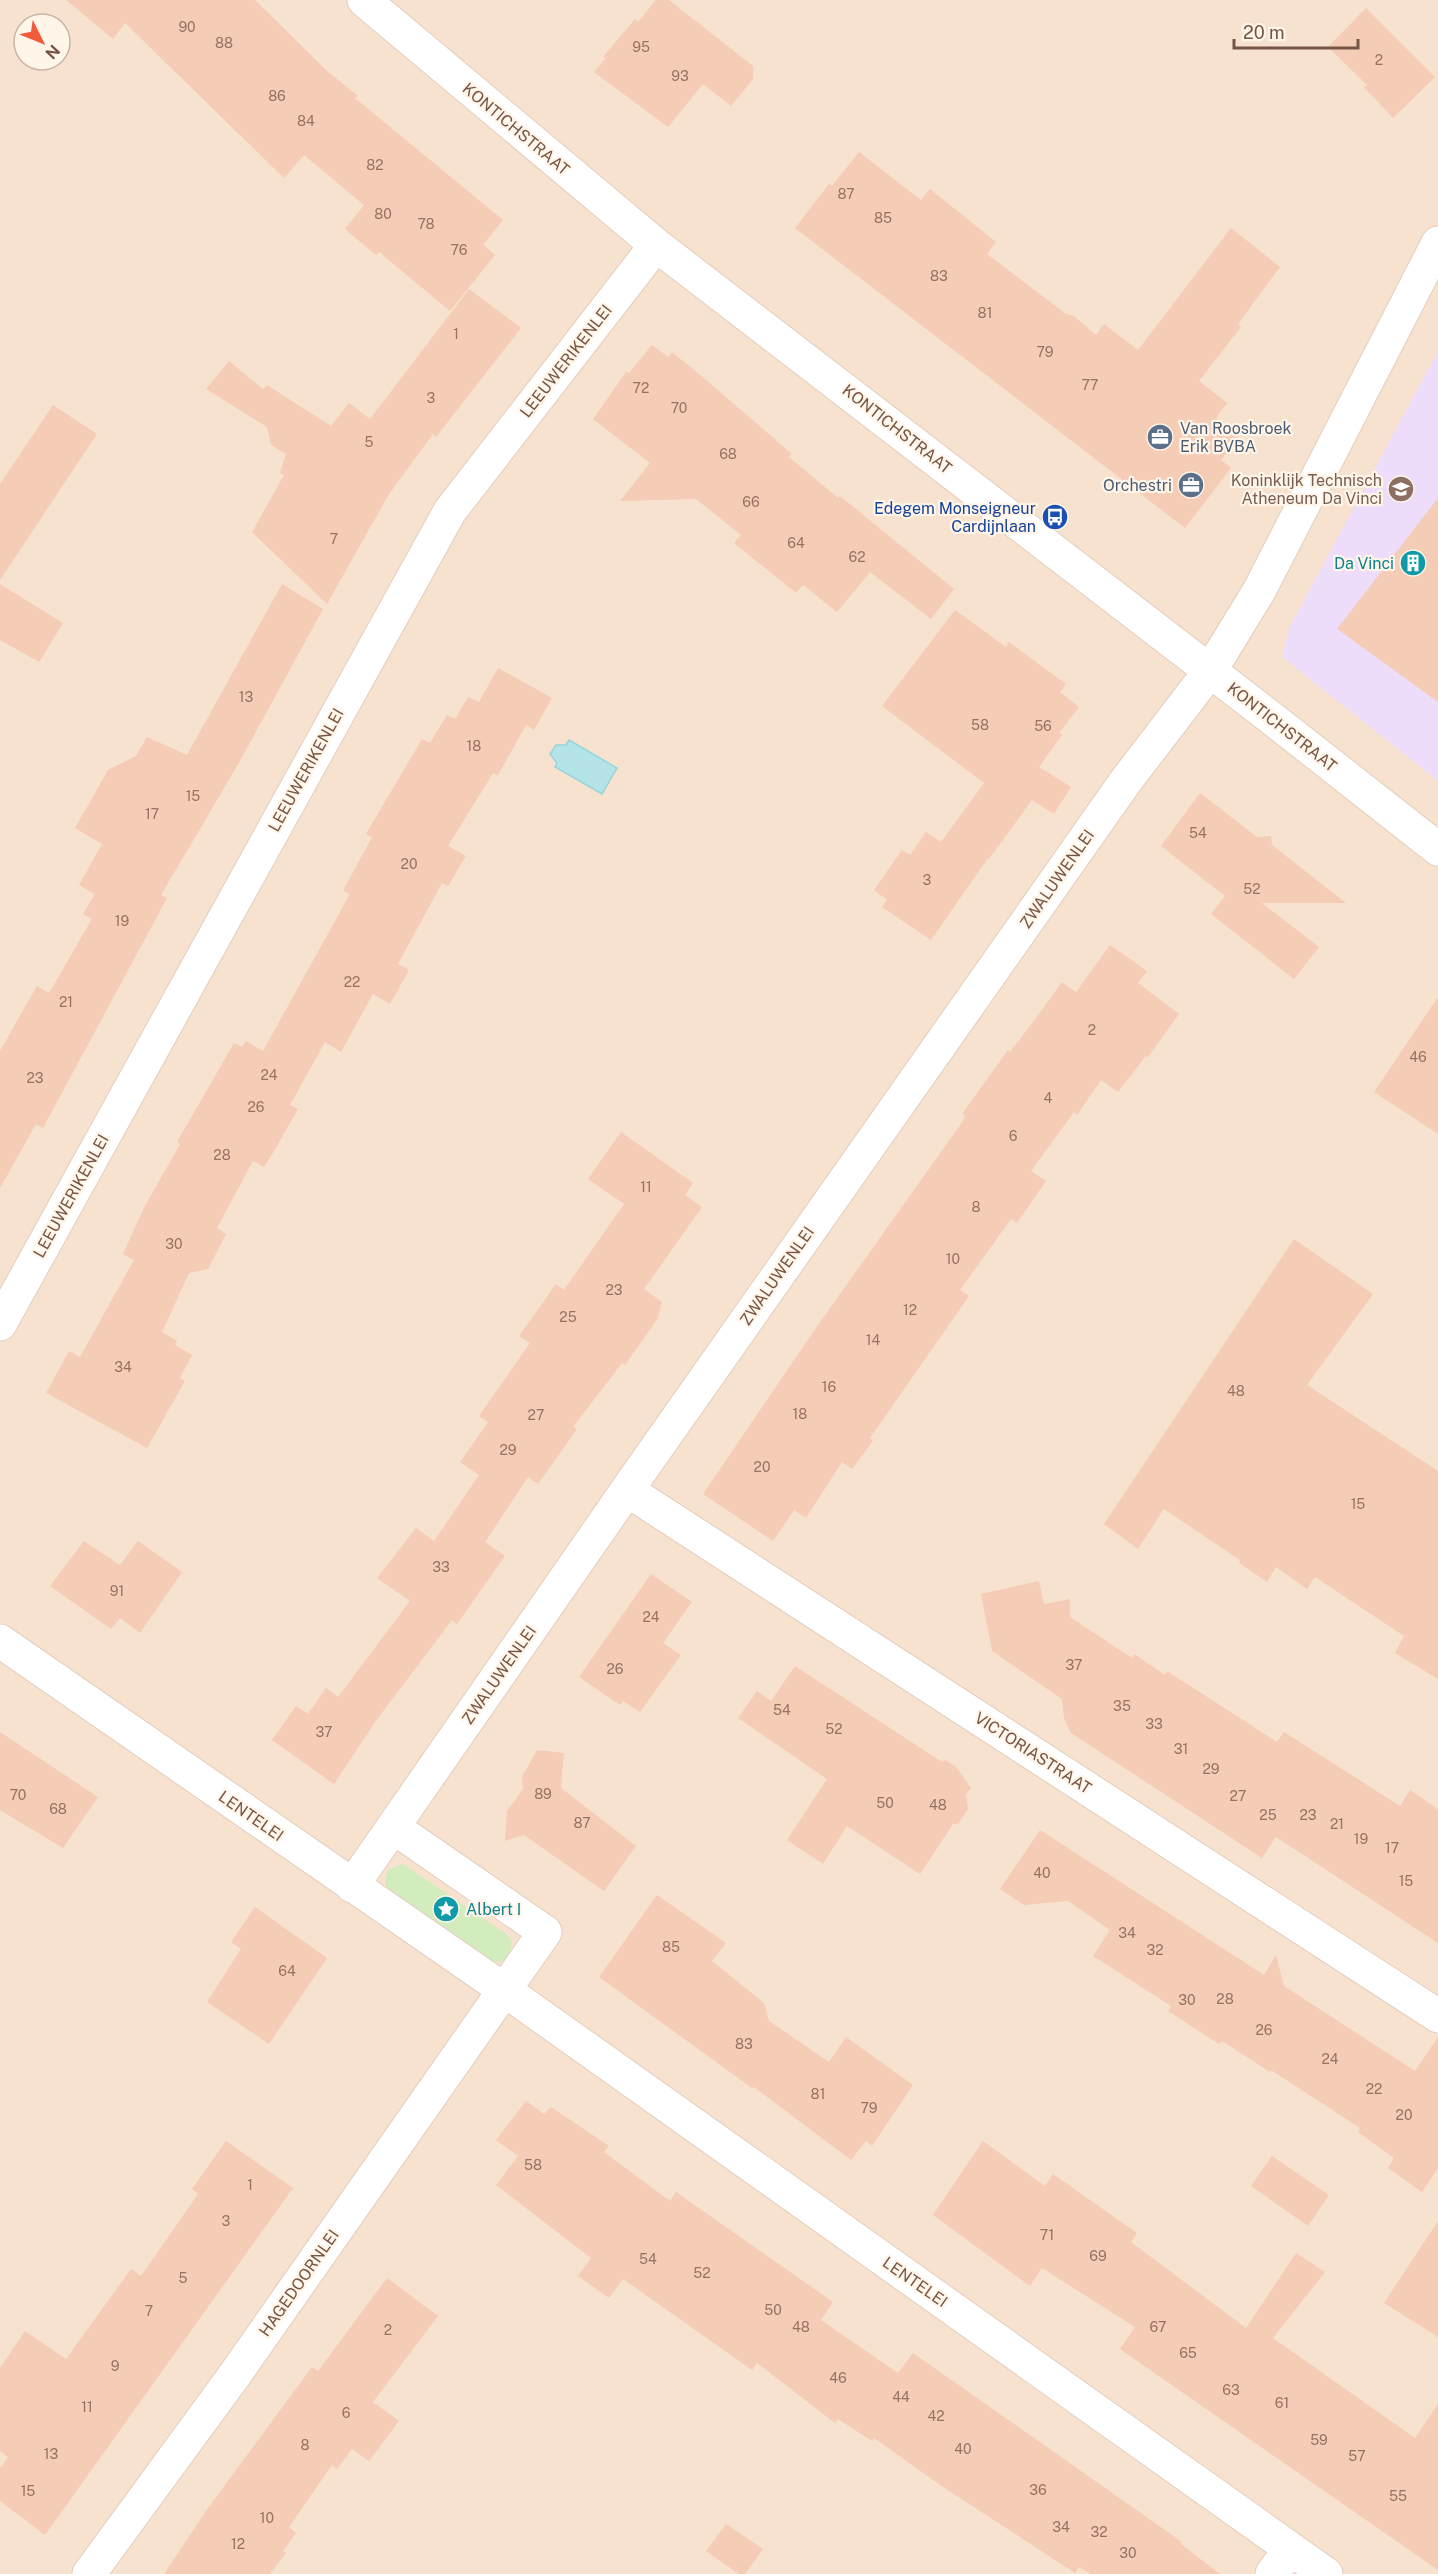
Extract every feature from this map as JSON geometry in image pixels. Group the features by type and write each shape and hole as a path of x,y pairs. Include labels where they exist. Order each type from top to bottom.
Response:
{"street":[{"name":"KONTICHSTRAAT","path":"364,0 656,245 1438,849"},
{"name":"ZWALUWENLEI","path":"352,1886 627,1490 1125,782 1210,671 1259,591 1438,243"},
{"name":"LEEUWERIKENLEI","path":"0,1324 450,511 656,245"},
{"name":"VICTORIASTRAAT","path":"627,1490 1438,2016"},
{"name":"LENTELEI","path":"0,1641 503,1989 1281,2561 1326,2574"},
{"path":"393,1827 545,1932 503,1989"},
{"name":"HAGEDOORNLEI","path":"89,2574 243,2363 503,1989"}],"shaded area":[{"path":"0,0 1438,0 1438,2574 0,2574"},
{"name":"Koninklijk Technisch Atheneum Da Vinci","path":"1438,351 1438,781 1282,657 1289,628"}],"green space":[{"path":"403,1864 506,1934 511,1940 510,1957 499,1961 488,1959 390,1892 385,1880 387,1872"}],"water":[{"path":"569,740 617,768 602,794 555,767 557,763 550,754 556,745 566,745"}],"building":[{"path":"66,0 255,0 327,71 358,96 355,98 503,220 483,245 495,255 450,311 379,252 376,255 345,229 364,205 304,155 284,178 125,23 113,39"},
{"path":"656,0 669,0 753,66 753,79 731,106 703,84 668,127 594,72 606,58 603,57 635,19 638,22"},
{"path":"1366,8 1435,77 1393,118 1364,87 1367,85 1328,47"},
{"path":"859,152 921,200 930,189 996,242 987,254 1066,314 1074,316 1096,335 1104,324 1138,350 1231,228 1280,267 1238,324 1241,327 1199,381 1227,403 1216,418 1239,436 1221,460 1231,468 1185,528 795,228 829,184 832,186"},
{"path":"469,289 521,328 436,437 433,434 389,494 327,604 252,532 284,475 280,473 286,454 271,445 267,427 206,389 229,361 263,389 267,385 331,426 349,403 370,419"},
{"path":"652,345 668,357 672,352 792,454 789,457 954,589 931,619 870,572 837,612 803,585 796,593 734,543 741,535 696,499 620,501 650,463 593,419 626,372 629,373"},
{"path":"53,405 97,434 0,580 0,484"},
{"name":"Da Vinci","path":"1438,498 1438,702 1337,629"},
{"path":"0,584 63,623 39,662 0,640"},
{"path":"282,584 323,609 240,761 161,895 167,898 43,1128 36,1124 0,1188 0,1051 37,986 49,993 92,919 83,914 95,894 79,885 102,844 75,828 108,770 136,756 147,737 187,755"},
{"path":"955,610 1006,647 1009,642 1066,684 1060,692 1079,707 1059,733 1062,735 1039,767 1071,787 1054,814 1032,800 931,940 882,907 887,900 874,890 902,850 910,855 926,832 941,842 984,783 882,706"},
{"path":"498,668 552,698 534,730 526,725 498,775 493,773 448,846 466,856 448,886 442,883 398,964 409,970 390,1004 373,994 341,1052 325,1042 290,1105 298,1109 274,1151 264,1167 253,1161 217,1228 226,1234 208,1269 189,1273 162,1332 177,1341 175,1345 192,1355 180,1378 185,1381 147,1448 46,1393 69,1351 80,1357 134,1260 123,1254 144,1208 180,1144 177,1142 234,1043 242,1047 246,1041 263,1051 350,894 343,891 372,837 366,834 422,739 430,743 447,715 455,719 468,697 479,702"},
{"path":"1200,793 1257,837 1271,836 1272,845 1346,903 1262,903 1319,947 1294,979 1211,914 1225,896 1161,846"},
{"path":"1110,945 1147,971 1138,983 1179,1014 1148,1057 1146,1056 1118,1092 1101,1080 1077,1115 1074,1112 1031,1171 1046,1181 1017,1223 1011,1219 960,1290 969,1296 870,1438 873,1441 852,1469 842,1462 806,1518 794,1510 773,1541 703,1494 818,1325 963,1121 965,1115 962,1114 1008,1050 1010,1052 1062,982 1076,992"},
{"path":"1438,997 1438,1134 1374,1092"},
{"path":"621,1132 693,1183 685,1195 702,1207 644,1289 662,1302 658,1318 625,1365 622,1363 573,1427 577,1429 538,1484 528,1477 485,1542 505,1556 457,1624 452,1620 375,1722 334,1784 272,1740 296,1706 308,1714 326,1688 338,1697 410,1601 377,1578 416,1528 434,1541 479,1475 460,1462 488,1422 479,1416 530,1343 519,1336 556,1284 564,1290 624,1204 588,1179"},
{"path":"1294,1239 1373,1294 1307,1385 1438,1471 1438,1679 1395,1653 1404,1636 1315,1577 1307,1589 1276,1567 1267,1582 1239,1563 1240,1560 1164,1509 1138,1549 1104,1524"},
{"path":"84,1541 120,1565 138,1541 182,1572 140,1633 120,1618 111,1629 50,1586"},
{"path":"651,1574 692,1602 663,1643 681,1655 640,1712 623,1701 620,1705 579,1677"},
{"path":"1039,1581 1044,1604 1070,1599 1070,1617 1132,1658 1134,1654 1165,1675 1167,1671 1277,1742 1284,1732 1400,1806 1410,1790 1438,1809 1438,1943 1276,1837 1262,1858 1071,1733 1064,1718 1062,1699 992,1651 981,1594"},
{"path":"795,1666 942,1762 946,1760 957,1768 971,1788 966,1794 968,1809 958,1824 953,1824 920,1874 847,1826 823,1864 787,1840 827,1779 738,1718 757,1691 771,1701"},
{"path":"0,1732 98,1797 63,1848 0,1810"},
{"path":"537,1750 564,1753 561,1788 636,1846 604,1891 524,1835 505,1841 507,1811 523,1789 522,1777"},
{"path":"1040,1830 1264,1975 1276,1955 1284,1986 1415,2071 1438,2037 1438,2168 1422,2192 1388,2168 1394,2158 1358,2132 1360,2128 1271,2070 1270,2072 1222,2041 1219,2044 1168,2011 1171,2006 1093,1956 1110,1930 1068,1901 1024,1905 1000,1889"},
{"path":"657,1895 726,1943 712,1961 764,2003 769,2021 829,2062 846,2037 913,2085 872,2146 866,2141 851,2160 754,2087 752,2088 599,1977"},
{"path":"255,1907 327,1958 269,2044 207,2002 241,1949 231,1942"},
{"path":"526,2101 544,2114 551,2107 609,2146 604,2152 670,2201 676,2192 833,2302 821,2320 898,2373 913,2353 1182,2542 1181,2544 1220,2574 1091,2574 1079,2567 1075,2573 940,2485 874,2438 872,2441 838,2419 835,2423 757,2363 752,2370 623,2279 609,2298 578,2276 591,2258 496,2185 518,2156 496,2140"},
{"path":"226,2141 293,2188 45,2535 0,2501 0,2468 8,2457 0,2451 0,2368 25,2331 66,2359 131,2269 141,2276 198,2194 192,2189"},
{"path":"983,2141 1045,2186 1053,2174 1137,2233 1131,2242 1246,2328 1296,2253 1325,2272 1273,2338 1415,2438 1438,2404 1438,2570 1120,2349 1135,2327 1042,2268 1030,2286 933,2215"},
{"path":"1272,2156 1329,2195 1308,2226 1251,2186"},
{"path":"1438,2221 1438,2337 1384,2303"},
{"path":"387,2278 438,2316 373,2402 399,2421 369,2461 352,2449 337,2469 332,2465 289,2527 296,2533 283,2551 286,2553 270,2574 164,2574 208,2508 312,2367 318,2371"},
{"path":"726,2524 763,2549 745,2574 739,2574 706,2551"}],"place":[{"name":"Van Roosbroek Erik BVBA","path":"1160,437"},
{"name":"Orchestri","path":"1191,485"},
{"name":"Koninklijk Technisch Atheneum Da Vinci","path":"1401,489"},
{"name":"Edegem Monseigneur Cardijnlaan","path":"1055,517"},
{"name":"Da Vinci","path":"1413,563"},
{"name":"Albert I","path":"446,1909"}]}
